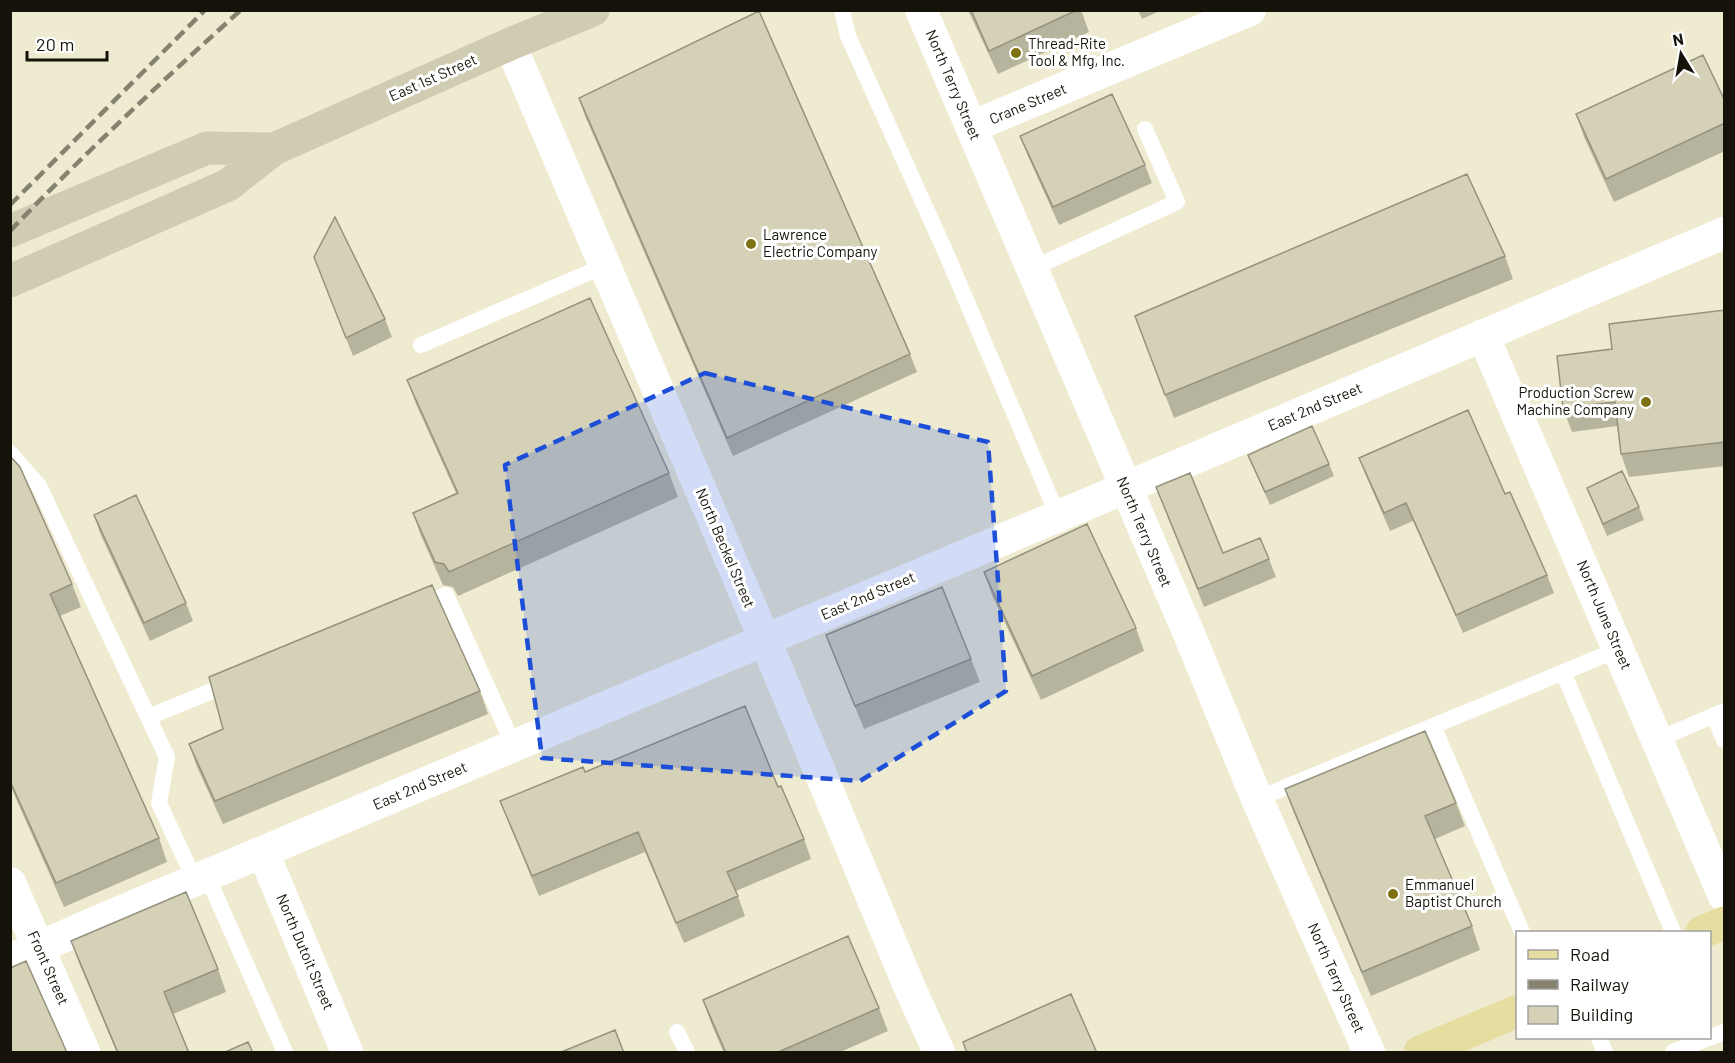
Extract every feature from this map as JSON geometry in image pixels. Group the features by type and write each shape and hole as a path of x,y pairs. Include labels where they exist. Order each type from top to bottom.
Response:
{"main road":[{"name":"East 1st Street","path":"10,281 228,185 274,149 510,44 593,10"},
{"name":"East 1st Street","path":"10,231 207,147 274,149"},
{"path":"1707,931 1725,923"},
{"path":"1420,1053 1516,1012"}],"street":[{"name":"North Terry Street","path":"921,10 1189,634 1257,799 1369,1053"},
{"name":"Crane Street","path":"971,128 1250,10"},
{"name":"North Beckel Street","path":"510,44 939,1053"},
{"name":"East 2nd Street","path":"10,960 1725,233"},
{"name":"North June Street","path":"1483,335 1725,896"},
{"name":"North Dutoit Street","path":"262,852 347,1053"},
{"name":"Front Street","path":"10,883 84,1053"}],"lane":[{"path":"842,10 848,36 946,253 1058,516"},
{"path":"1031,269 1177,202 1145,129"},
{"path":"421,345 604,266"},
{"path":"10,453 39,486 167,757 159,803 201,878 285,1053"},
{"path":"402,613 446,595 514,746"},
{"path":"1257,799 1618,649"},
{"path":"1563,672 1672,931"},
{"path":"148,717 248,676"},
{"path":"1657,740 1719,713 1725,740"},
{"path":"1433,726 1521,931"},
{"path":"677,1032 687,1053"},
{"path":"1711,1038 1725,1032"},
{"path":"1599,1039 1605,1053"},
{"path":"1673,1053 1708,1039"}],"highlighted area":[{"path":"705,373 988,442 1006,691 860,781 542,758 505,465"}],"building":[{"path":"971,10 1077,10 989,51"},
{"name":"Lawrence Electric Company","path":"759,11 910,354 727,438 579,98"},
{"path":"1703,55 1725,101 1725,123 1606,179 1576,114"},
{"path":"1112,94 1145,165 1053,207 1020,136"},
{"path":"1467,174 1505,256 1165,395 1135,316"},
{"path":"335,217 385,319 346,338 314,257"},
{"path":"590,298 669,473 449,572 444,564 435,562 413,513 458,493 407,380"},
{"name":"Production Screw Machine Company","path":"1725,310 1725,442 1621,454 1615,402 1563,408 1557,356 1612,349 1609,324"},
{"path":"1468,410 1505,494 1510,492 1547,575 1456,615 1406,503 1384,513 1359,458"},
{"path":"1312,426 1329,464 1265,492 1248,455"},
{"path":"10,456 20,467 72,584 50,594 159,838 56,883 10,781"},
{"path":"1622,471 1639,507 1603,524 1587,488"},
{"path":"1190,473 1223,553 1260,538 1269,559 1198,589 1156,487"},
{"path":"136,495 186,603 144,623 94,515"},
{"path":"1087,524 1136,628 1032,676 984,572"},
{"path":"432,585 480,691 215,801 189,744 223,729 209,677"},
{"path":"942,587 971,659 855,706 826,635"},
{"path":"745,706 778,787 781,786 804,839 727,872 738,896 676,923 638,832 532,876 500,801 583,767 585,772"},
{"name":"Emmanuel Baptist Church","path":"1425,731 1456,803 1425,816 1472,926 1362,972 1285,789"},
{"path":"186,892 218,969 164,992 189,1053 118,1053 71,941"},
{"path":"848,936 879,1008 776,1053 726,1053 703,1000"},
{"path":"26,961 67,1053 10,1053 10,968"},
{"path":"1071,994 1097,1053 967,1053 963,1042"},
{"path":"615,1030 624,1053 559,1053"},
{"path":"248,1042 253,1053 223,1053"}],"railway":[{"path":"10,205 205,10"},
{"path":"10,231 124,118 241,10"}],"place":[{"name":"Thread-Rite Tool & Mfg, Inc.","path":"1016,53"},
{"name":"Lawrence Electric Company","path":"751,244"},
{"name":"Production Screw Machine Company","path":"1646,402"},
{"name":"Emmanuel Baptist Church","path":"1393,894"}]}
